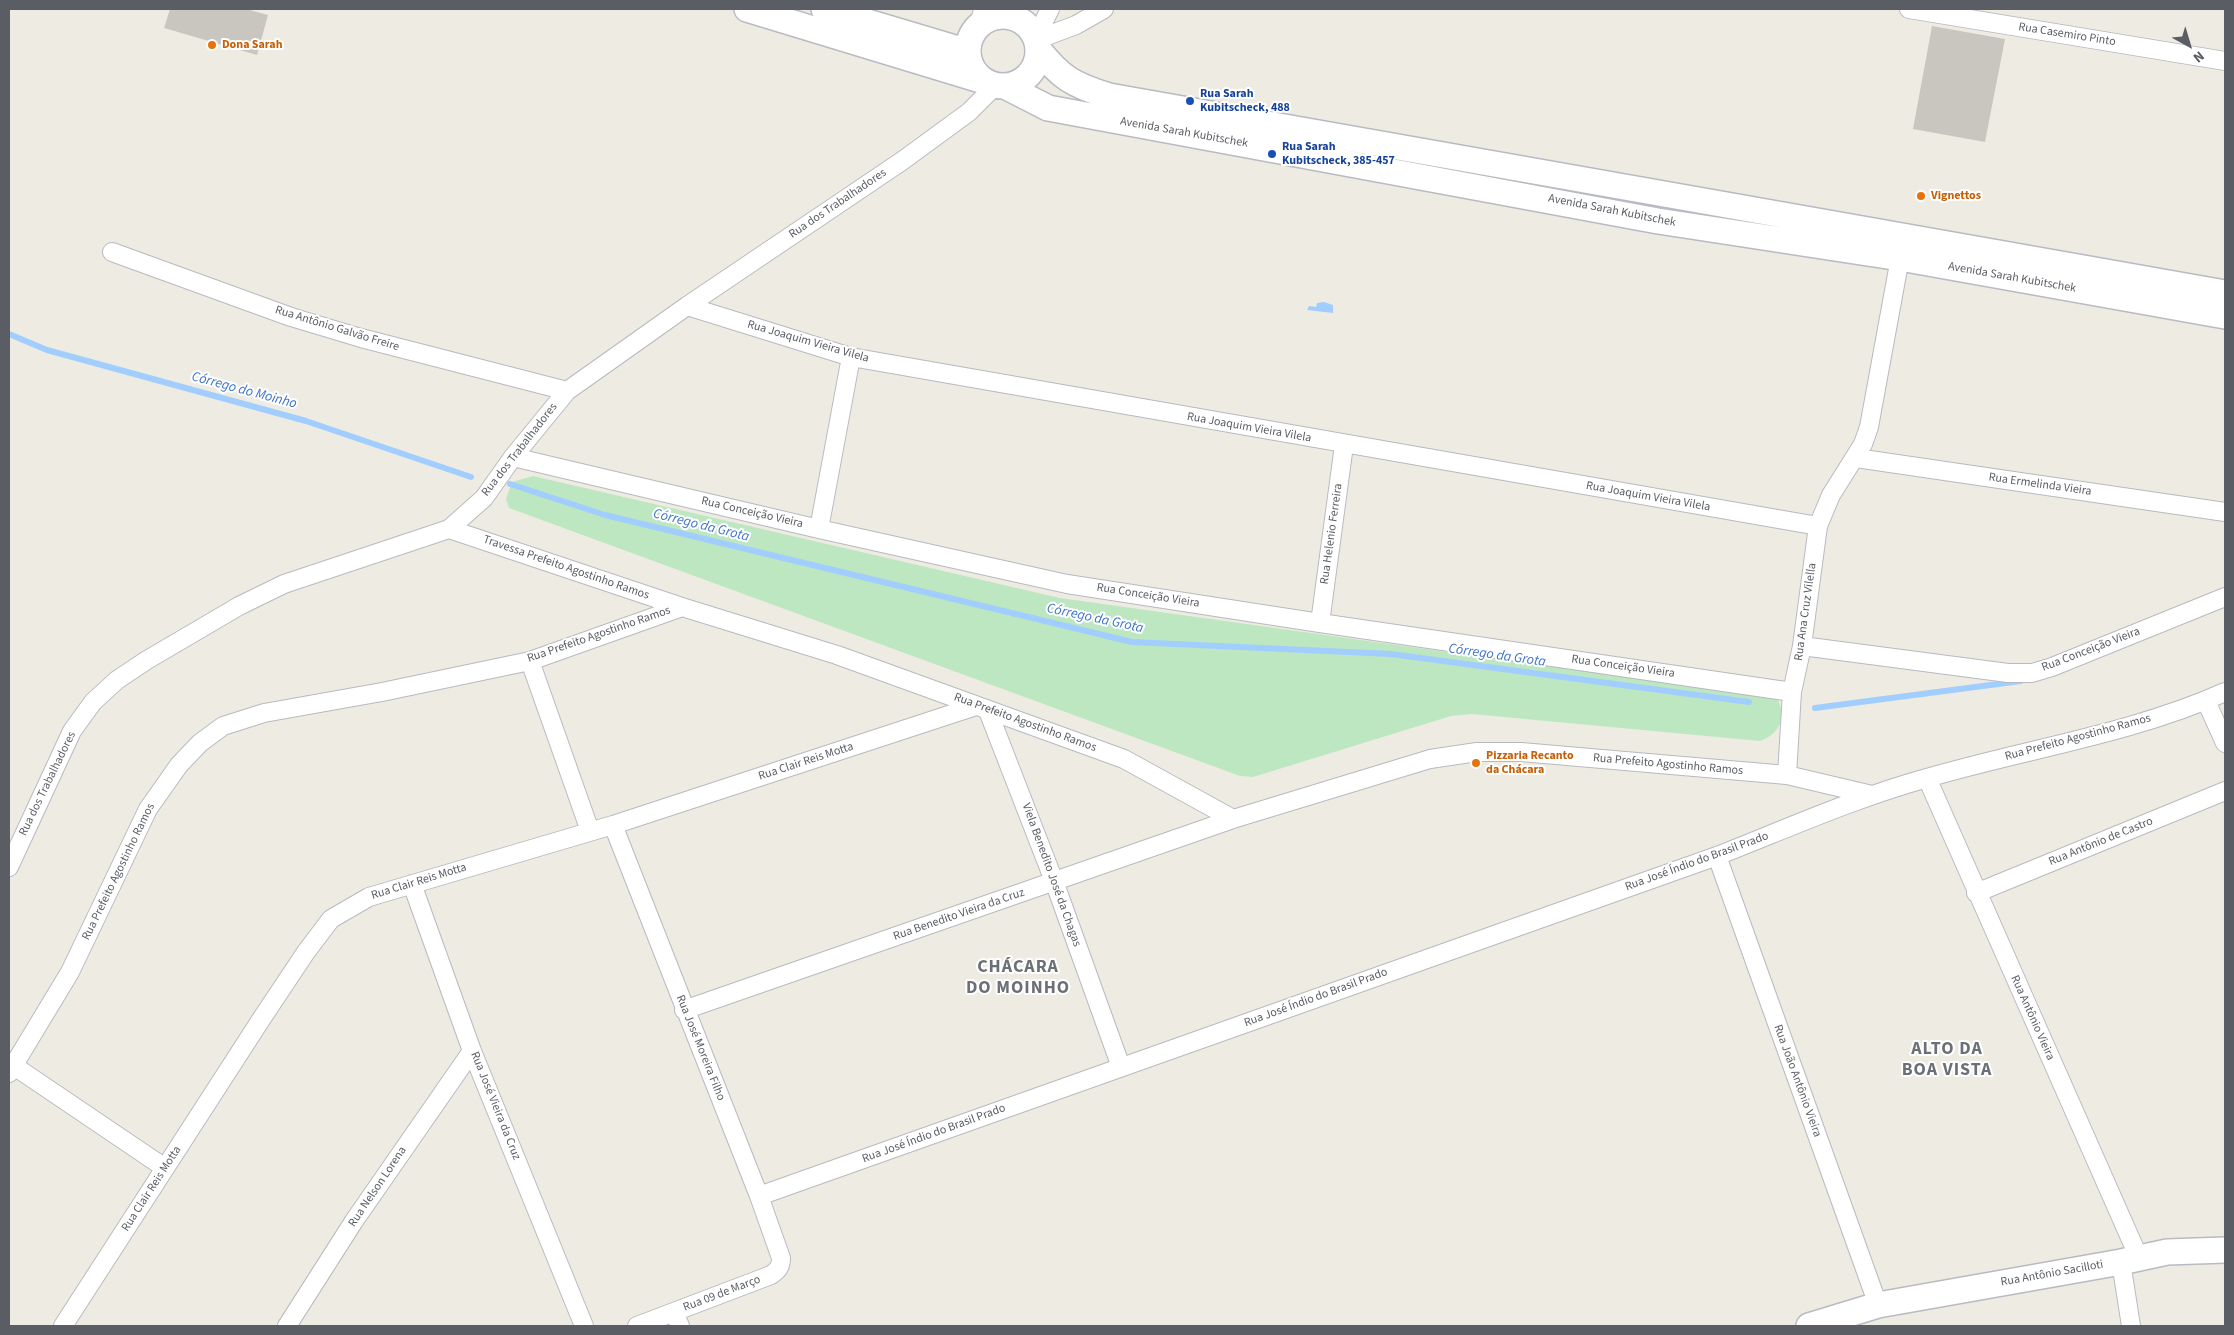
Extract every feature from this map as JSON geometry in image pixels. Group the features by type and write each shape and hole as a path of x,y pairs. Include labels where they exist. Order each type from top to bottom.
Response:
{"main road":[{"name":"Avenida Sarah Kubitschek","path":"746,9 833,20 968,52"},
{"path":"1006,17 1021,21 1036,40 1036,63 1029,75 1018,83 994,84 972,68 968,52 971,38 981,18 1006,17"},
{"name":"Avenida Sarah Kubitschek","path":"833,20 994,84 1048,108 1658,220 1900,258 2225,316"},
{"name":"Avenida Sarah Kubitschek","path":"1036,40 1055,71 1066,79 1109,96 2225,293"},
{"path":"2168,1252 2225,1250"},
{"name":"Rua Antônio Sacilloti","path":"1809,1326 1878,1306 2168,1252"}],"street":[{"path":"1036,40 1050,9"},
{"path":"1036,40 1076,25 1104,9"},
{"name":"Rua Casemiro Pinto","path":"1909,9 2225,61"},
{"name":"Rua dos Trabalhadores","path":"9,867 72,731 93,702 117,680 147,660 239,606 284,584 450,529 484,498 513,457 567,390 687,306 902,161 969,112 994,84"},
{"name":"Rua Antônio Galvão Freire","path":"112,252 290,316 361,338 567,390"},
{"name":"Rua Ana Cruz Vilella","path":"1787,775 1792,692 1802,646 1818,526 1832,495 1856,458 1869,427 1900,258"},
{"name":"Rua Joaquim Vieira Vilela","path":"687,306 851,357 1344,445 1818,526"},
{"path":"819,529 851,357"},
{"name":"Rua Helenio Ferreira","path":"1320,623 1344,445"},
{"name":"Rua Conceição Vieira","path":"513,457 819,529 1068,584 1792,692"},
{"name":"Rua Ermelinda Vieira","path":"1856,458 2225,512"},
{"name":"Travessa Prefeito Agostinho Ramos","path":"450,529 682,607"},
{"name":"Rua Conceição Vieira","path":"1802,646 2008,673 2032,673 2052,667 2225,597"},
{"name":"Rua Prefeito Agostinho Ramos","path":"11,1070 70,972 148,809 179,765 200,743 223,726 264,712 382,692 530,661 682,607 837,655 1124,759 1234,819 1430,759 1477,752 1521,752 1787,775 1872,795 1927,778 2103,733 2206,701 2225,692"},
{"path":"530,661 590,831"},
{"path":"2206,701 2225,743"},
{"name":"Rua Clair Reis Motta","path":"63,1326 267,1009 306,952 332,919 369,897 590,831 613,826 982,709"},
{"name":"Viela Benedito José da Chagas","path":"982,709 1054,881 1121,1067"},
{"name":"Rua Antônio Vieira","path":"1927,778 2130,1260 2131,1326"},
{"name":"Rua Antônio de Castro","path":"1976,893 2225,791"},
{"name":"Rua José Índio do Brasil Prado","path":"759,1196 1717,856 1872,795"},
{"name":"Rua Benedito Vieira da Cruz","path":"684,1010 1234,819"},
{"name":"Rua José Moreira Filho","path":"613,826 759,1196 781,1258 781,1265 777,1271"},
{"name":"Rua João Antônio Vieira","path":"1717,856 1878,1306"},
{"name":"Rua José Vieira da Cruz","path":"412,884 472,1051 584,1326"},
{"name":"Rua Nelson Lorena","path":"287,1326 354,1222 472,1051"},
{"path":"11,1070 165,1168"},
{"name":"Rua Antônio Sacilloti","path":"2168,1252 2225,1240"},
{"name":"Rua 09 de Março","path":"637,1326 677,1319 777,1271"}],"green space":[{"path":"533,476 1060,598 1777,698 1781,712 1780,724 1772,734 1760,741 1472,714 1451,716 1253,777 1240,776 509,508 506,499 512,482"}],"water":[{"path":"1324,302 1333,305 1333,313 1307,310 1309,306 1316,307 1317,303"}],"building":[{"path":"170,9 246,9 268,15 257,55 164,28"},
{"path":"1932,26 2005,39 1985,142 1913,129"}],"waterway":[{"name":"Córrego do Moinho","path":"9,334 47,350 306,421 471,477"},
{"name":"Córrego da Grota","path":"510,484 605,515 1132,642 1391,654 1749,702"},
{"path":"1815,708 2021,681"}],"place":[{"name":"Dona Sarah","path":"212,45"},
{"name":"Rua Sarah Kubitscheck, 488","path":"1190,101"},
{"name":"Rua Sarah Kubitscheck, 385-457","path":"1272,154"},
{"name":"Vignettos","path":"1921,196"},
{"name":"Pizzaria Recanto da Chácara","path":"1476,763"}],"district":[{"name":"CHÁCARA DO MOINHO","path":"1018,978"},
{"name":"ALTO DA BOA VISTA","path":"1947,1060"}]}
